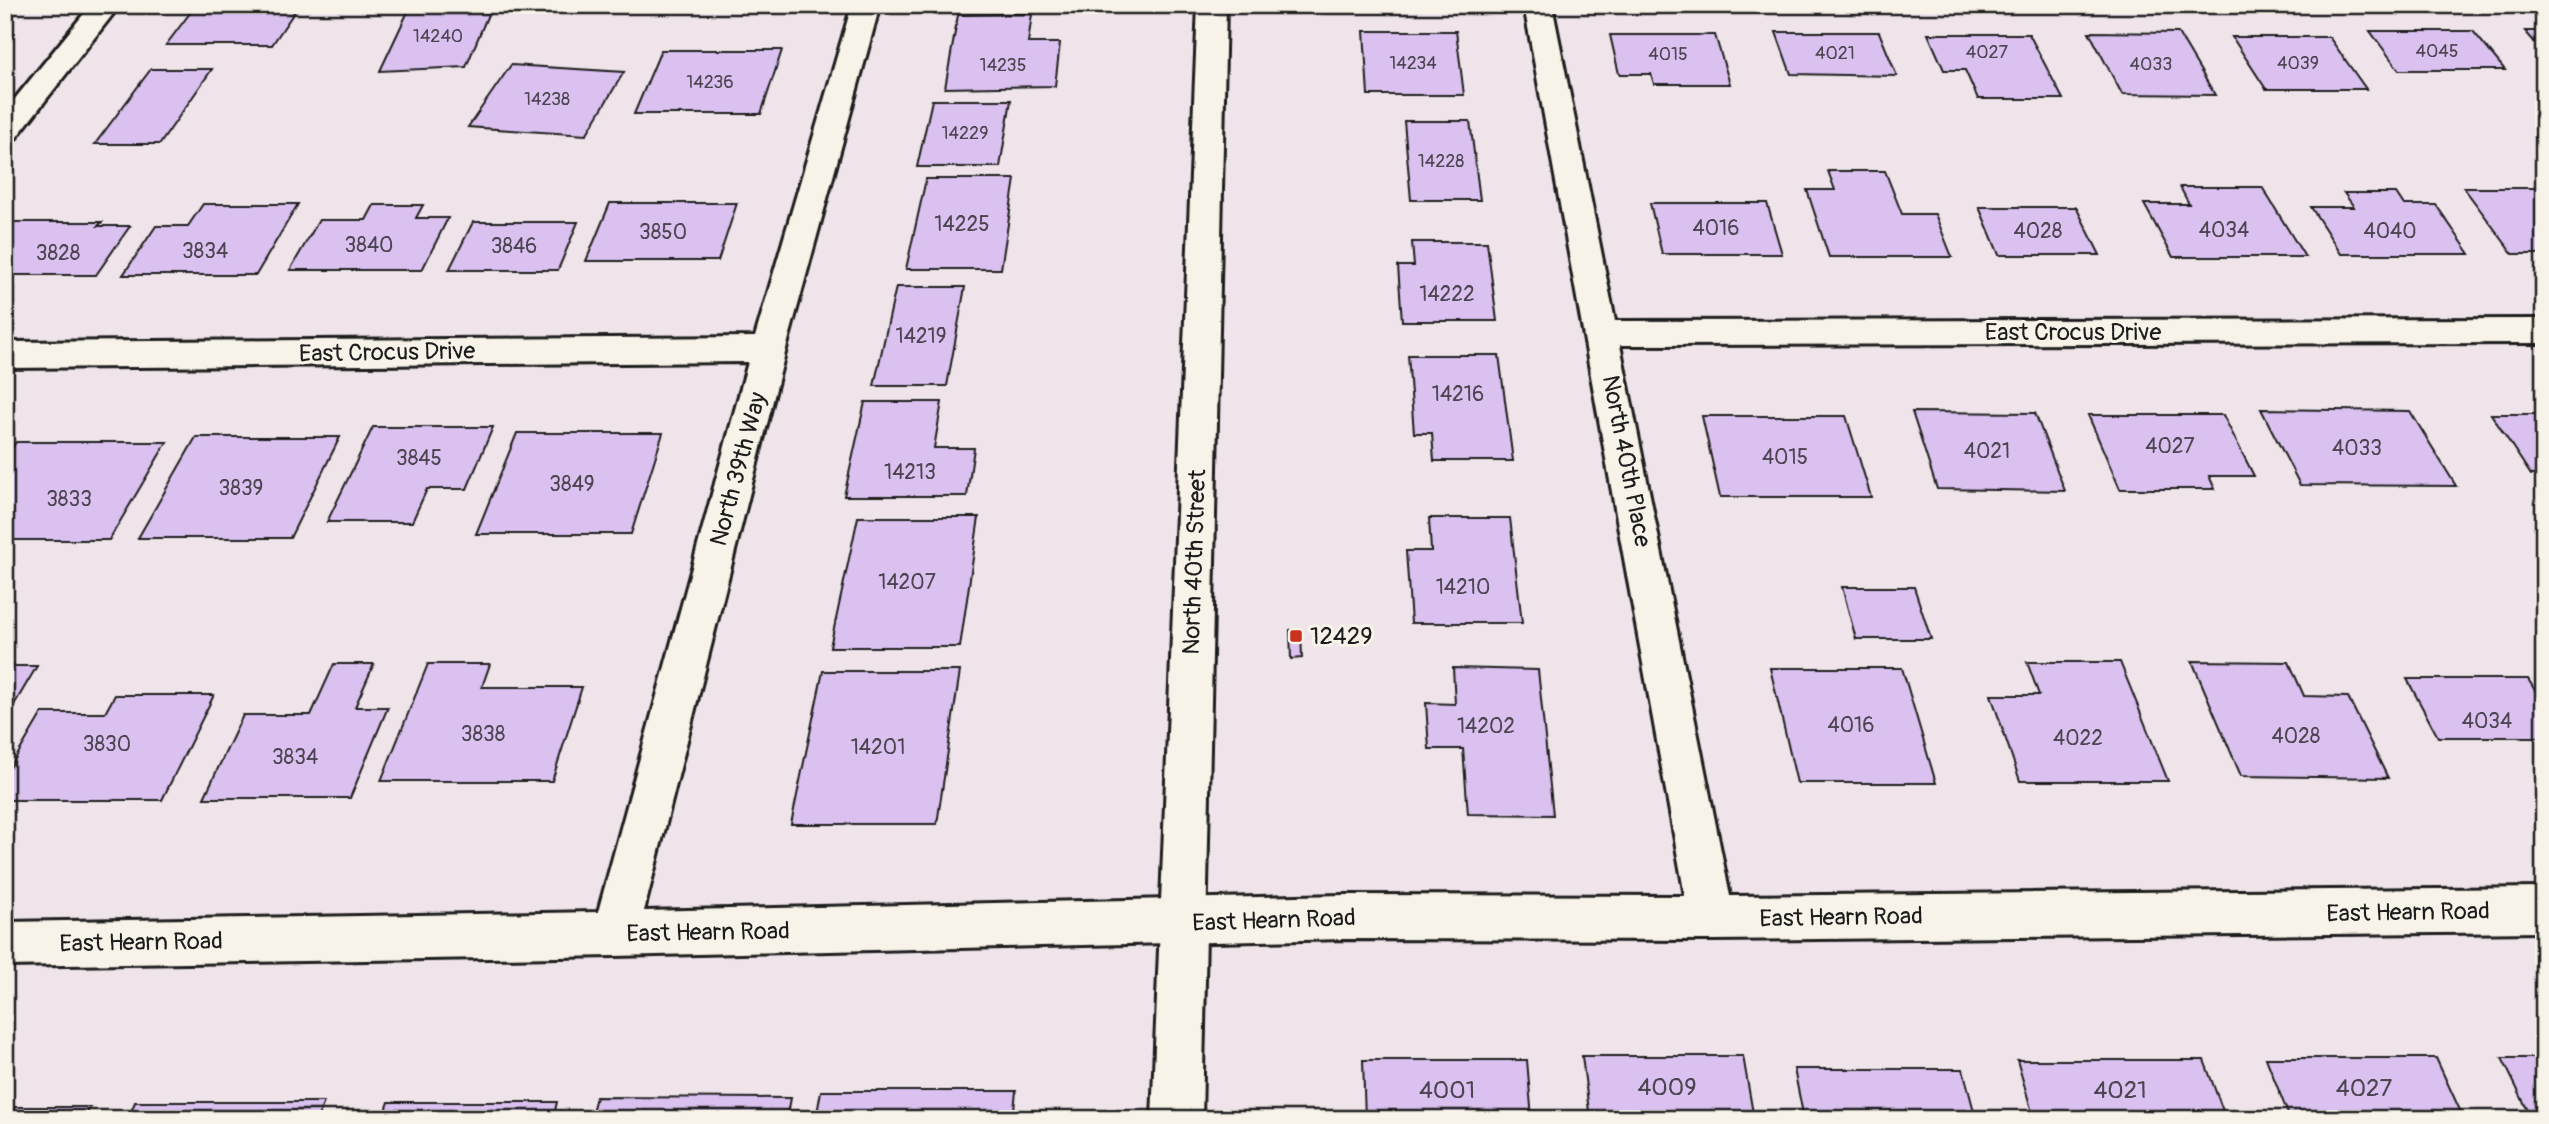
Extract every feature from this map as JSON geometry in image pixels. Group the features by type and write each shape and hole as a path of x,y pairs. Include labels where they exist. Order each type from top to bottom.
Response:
{"street":[{"path":"5,131 106,5"},
{"name":"North 39th Way","path":"615,934 769,349 866,5"},
{"name":"North 40th Street","path":"1177,1119 1212,5"},
{"name":"North 40th Place","path":"1538,5 1603,334 1712,918"},
{"name":"East Crocus Drive","path":"1603,334 2544,331"},
{"name":"East Crocus Drive","path":"5,355 769,349"},
{"name":"East Hearn Road","path":"5,944 615,934 1344,917 1712,918 2544,911"}],"building":[{"path":"5,5 19,5 5,22"},
{"path":"196,5 299,5 272,45 166,45"},
{"path":"411,5 492,5 466,67 380,71"},
{"path":"1032,14 1028,43 1060,43 1055,86 945,88 958,15"},
{"path":"1364,31 1456,31 1464,95 1368,95"},
{"path":"2370,31 2473,31 2505,70 2399,70"},
{"path":"2525,31 2544,31 2544,53"},
{"path":"1776,32 1879,32 1897,76 1791,74"},
{"path":"2089,32 2178,33 2215,95 2122,94"},
{"path":"1928,34 2029,34 2063,99 1978,99 1965,70 1944,70"},
{"path":"1610,35 1715,35 1730,84 1654,84 1651,74 1619,74"},
{"path":"2232,37 2329,37 2366,89 2266,89"},
{"path":"661,50 782,50 761,114 634,114"},
{"path":"511,65 624,72 586,135 468,127"},
{"path":"151,69 212,69 160,144 95,144"},
{"path":"932,100 1011,100 1000,167 917,167"},
{"path":"1404,121 1470,121 1480,200 1411,200"},
{"path":"1828,171 1885,171 1902,214 1935,214 1952,257 1829,257 1807,190 1835,190"},
{"path":"926,179 1015,179 1001,269 906,269"},
{"path":"2180,187 2262,187 2305,257 2173,257 2144,204 2189,204"},
{"path":"2464,188 2544,188 2544,254 2513,254"},
{"path":"2344,193 2396,193 2404,205 2436,205 2470,254 2341,254 2311,207 2354,207"},
{"path":"610,203 737,203 718,261 586,261"},
{"path":"1650,203 1767,203 1782,254 1662,254"},
{"path":"203,204 298,204 256,275 123,275 156,226 188,226"},
{"path":"374,205 423,205 416,218 448,218 422,270 290,270 319,220 366,220"},
{"path":"1979,207 2076,207 2100,255 1999,255"},
{"path":"12,222 102,222 98,226 130,226 96,275 5,275 5,231"},
{"path":"473,222 578,222 558,270 449,270"},
{"path":"1412,242 1487,242 1497,321 1402,321 1398,266 1414,266"},
{"path":"896,287 965,287 947,386 874,386"},
{"path":"1408,355 1499,355 1513,461 1434,461 1432,433 1414,433"},
{"path":"865,402 942,402 934,448 974,448 967,496 844,496"},
{"path":"2261,409 2410,411 2456,486 2300,485"},
{"path":"1912,412 2035,413 2065,491 1937,489"},
{"path":"2491,414 2544,414 2544,475 2531,475"},
{"path":"2088,415 2223,415 2254,476 2209,476 2215,489 2120,489"},
{"path":"1702,416 1846,416 1871,497 1720,497"},
{"path":"373,427 493,427 467,489 427,489 412,522 327,522"},
{"path":"517,433 663,433 631,534 476,534"},
{"path":"196,437 340,437 290,538 138,538"},
{"path":"16,442 167,442 109,540 5,540 5,458"},
{"path":"858,517 979,517 960,647 830,647"},
{"path":"1429,518 1510,518 1522,623 1411,623 1406,551 1431,551"},
{"path":"1842,587 1914,587 1931,639 1856,639"},
{"path":"1290,630 1301,630 1302,658 1291,659"},
{"path":"2192,661 2289,662 2304,696 2348,697 2388,778 2241,776"},
{"path":"2027,662 2120,662 2168,781 2020,781 1991,695 2039,695"},
{"path":"334,664 374,664 355,707 388,707 350,798 204,798 243,715 311,715"},
{"path":"428,664 490,664 482,687 582,687 552,781 381,781"},
{"path":"5,666 37,666 5,720"},
{"path":"1453,668 1538,670 1553,815 1468,814 1463,749 1429,749 1426,703 1455,704"},
{"path":"1770,668 1902,668 1936,783 1797,783"},
{"path":"823,671 960,671 937,824 791,824"},
{"path":"2407,679 2528,679 2544,705 2544,737 2438,737"},
{"path":"115,695 214,695 162,800 5,800 5,776 42,713 105,713"},
{"path":"1582,1056 1743,1056 1754,1119 1590,1119"},
{"path":"2266,1058 2436,1058 2464,1119 2290,1119"},
{"path":"2502,1058 2544,1058 2544,1119 2532,1119"},
{"path":"1363,1060 1527,1060 1532,1119 1365,1119"},
{"path":"2017,1060 2204,1060 2226,1119 2034,1119"},
{"path":"1794,1069 1963,1069 1976,1119 1804,1119"},
{"path":"821,1091 1016,1091 1013,1119 816,1119"},
{"path":"596,1097 791,1098 787,1119 590,1119"},
{"path":"135,1102 324,1102 317,1119 128,1119"},
{"path":"389,1102 557,1102 553,1119 383,1119"},
{"path":"5,1107 90,1107 84,1119 5,1119"}],"place":[{"name":"12429","path":"1296,636"}]}
